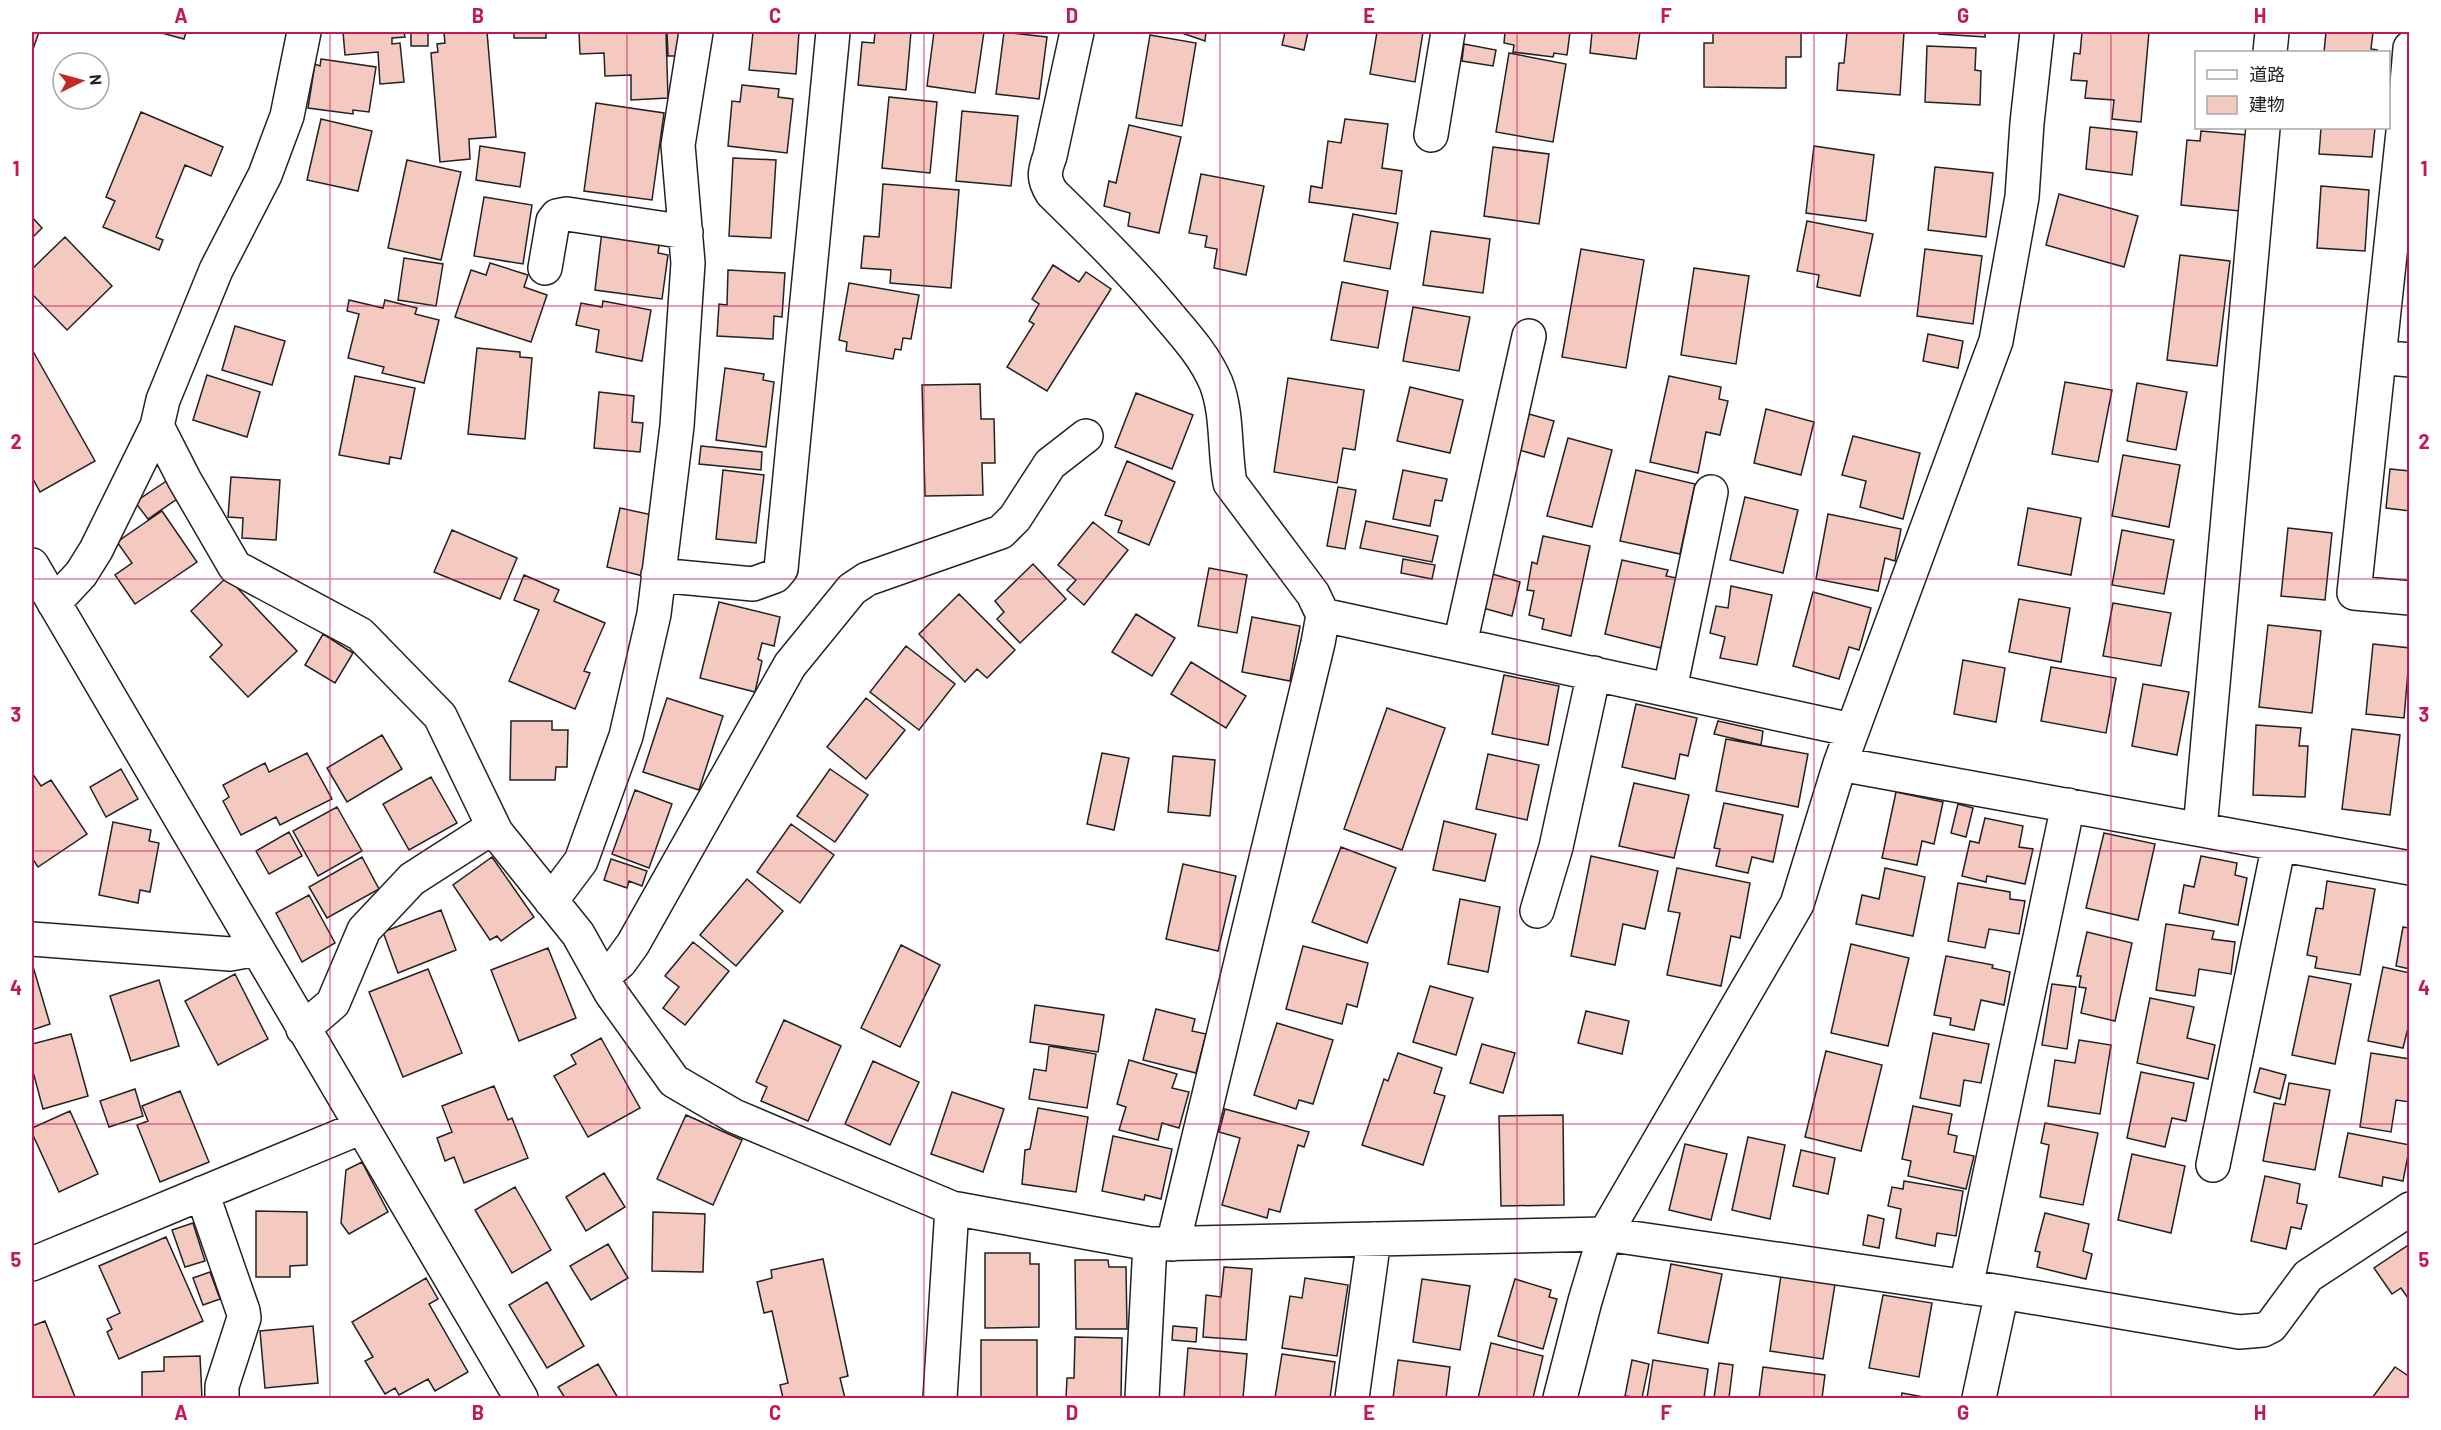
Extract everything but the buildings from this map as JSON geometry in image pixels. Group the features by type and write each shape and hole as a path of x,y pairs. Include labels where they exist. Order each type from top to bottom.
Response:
{"street":[{"path":"54,603 81,574 96,550 157,426 163,400 216,270 265,174 284,126 304,32"},
{"path":"551,901 581,861 626,736 654,614 677,426 688,263 678,145 696,32"},
{"path":"658,575 753,584 775,576 781,569 833,32"},
{"path":"1077,32 1044,178 1052,193 1137,278 1201,354 1216,384 1222,405 1226,462 1230,483 1313,594 1323,615 1318,643 1162,1244 1142,1398"},
{"path":"1431,135 1448,32"},
{"path":"1560,1398 1605,1234 1797,904 1852,729 1996,341 2022,197 2037,32"},
{"path":"2270,51 2272,32"},
{"path":"2409,48 2394,358 2354,593 2409,598"},
{"path":"2200,829 2263,129"},
{"path":"545,268 553,220 557,216 567,214 686,232"},
{"path":"1460,644 1529,336"},
{"path":"157,426 184,479 235,567 360,634 440,716 493,827 578,934 611,993 674,1081 734,1116 951,1208 1162,1244 1605,1234 2002,1292 2239,1332 2263,1330 2271,1326 2308,1276 2409,1209"},
{"path":"603,977 620,962 633,944 790,665 852,589 867,579 1001,532 1016,518 1050,464 1086,436"},
{"path":"1670,689 1711,492"},
{"path":"32,565 521,1398"},
{"path":"1323,615 1852,729"},
{"path":"1537,911 1556,847 1594,673"},
{"path":"1840,764 2409,868"},
{"path":"1966,1287 2068,805"},
{"path":"303,1029 333,1003 369,922 380,914 412,879 493,827"},
{"path":"2213,1165 2280,844"},
{"path":"32,939 230,954 257,948"},
{"path":"32,1264 362,1127"},
{"path":"202,1193 244,1318 222,1386 222,1398"},
{"path":"940,1398 951,1208"},
{"path":"1352,1398 1374,1239"},
{"path":"1978,1398 2002,1292"}]}
